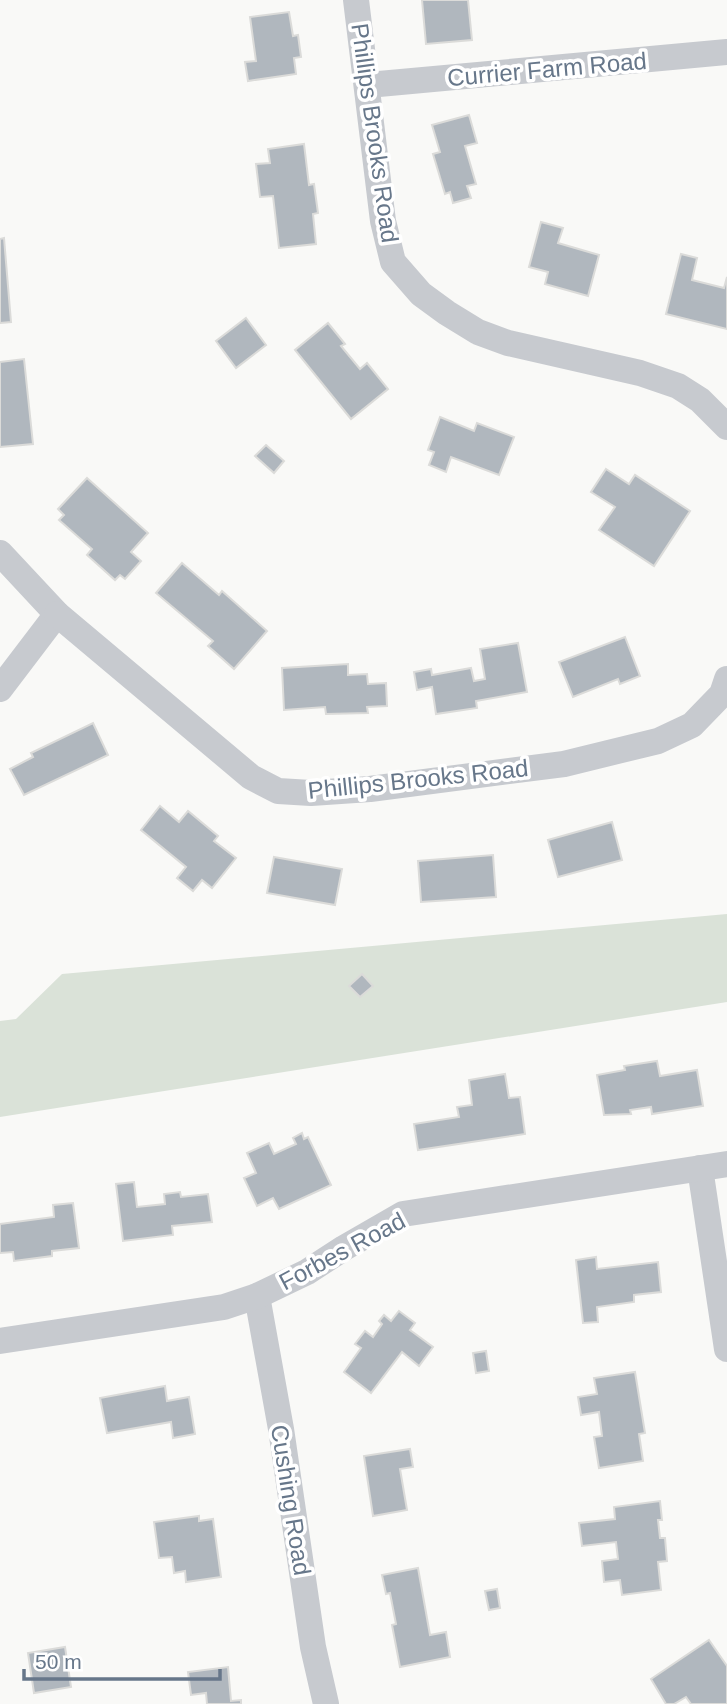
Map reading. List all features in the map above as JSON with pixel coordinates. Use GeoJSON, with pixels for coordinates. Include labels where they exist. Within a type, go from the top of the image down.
{"type":"FeatureCollection","features":[{"type":"Feature","properties":{"kind":"street","name":"Phillips Brooks Road"},"geometry":{"type":"LineString","coordinates":[[356,0],[383,221],[393,262],[421,294],[478,332],[508,343],[640,373],[678,386],[700,400],[727,427]]}},
{"type":"Feature","properties":{"kind":"street","name":"Currier Farm Road"},"geometry":{"type":"LineString","coordinates":[[368,85],[727,52]]}},
{"type":"Feature","properties":{"kind":"street","name":"Phillips Brooks Road"},"geometry":{"type":"LineString","coordinates":[[0,553],[57,614],[251,777],[278,791],[312,793],[370,789],[551,766],[658,741],[692,725],[722,694],[727,680]]}},
{"type":"Feature","properties":{"kind":"street"},"geometry":{"type":"LineString","coordinates":[[0,689],[57,614]]}},
{"type":"Feature","properties":{"kind":"street","name":"Forbes Road"},"geometry":{"type":"LineString","coordinates":[[0,1341],[224,1307],[257,1296],[307,1272],[403,1214],[727,1164]]}},
{"type":"Feature","properties":{"kind":"street"},"geometry":{"type":"LineString","coordinates":[[700,1168],[727,1349]]}},
{"type":"Feature","properties":{"kind":"street","name":"Cushing Road"},"geometry":{"type":"LineString","coordinates":[[257,1296],[281,1429],[313,1647],[326,1704]]}},
{"type":"Feature","properties":{"kind":"shaded area"},"geometry":{"type":"Polygon","coordinates":[[[727,914],[727,1002],[0,1117],[0,1021],[16,1019],[62,974],[727,914]]]}},
{"type":"Feature","properties":{"kind":"building"},"geometry":{"type":"Polygon","coordinates":[[[422,0],[468,0],[472,40],[426,44],[422,0]]]}},
{"type":"Feature","properties":{"kind":"building"},"geometry":{"type":"Polygon","coordinates":[[[289,12],[293,36],[298,35],[301,57],[294,58],[296,74],[248,81],[245,62],[256,61],[250,17],[289,12]]]}},
{"type":"Feature","properties":{"kind":"building"},"geometry":{"type":"Polygon","coordinates":[[[469,115],[477,143],[465,146],[476,184],[467,186],[471,198],[453,203],[450,192],[445,194],[433,154],[440,152],[432,125],[469,115]]]}},
{"type":"Feature","properties":{"kind":"building"},"geometry":{"type":"Polygon","coordinates":[[[304,144],[309,185],[314,184],[318,213],[313,214],[316,244],[279,248],[273,196],[260,197],[256,164],[270,163],[268,149],[304,144]]]}},
{"type":"Feature","properties":{"kind":"building"},"geometry":{"type":"Polygon","coordinates":[[[541,222],[563,228],[558,243],[599,255],[588,296],[545,284],[548,272],[529,267],[541,222]]]}},
{"type":"Feature","properties":{"kind":"building"},"geometry":{"type":"Polygon","coordinates":[[[4,238],[11,322],[0,323],[0,239],[4,238]]]}},
{"type":"Feature","properties":{"kind":"building"},"geometry":{"type":"Polygon","coordinates":[[[681,254],[697,258],[692,280],[724,288],[727,277],[727,329],[666,314],[681,254]]]}},
{"type":"Feature","properties":{"kind":"building"},"geometry":{"type":"Polygon","coordinates":[[[246,318],[266,345],[236,368],[216,341],[246,318]]]}},
{"type":"Feature","properties":{"kind":"building"},"geometry":{"type":"Polygon","coordinates":[[[328,323],[345,344],[341,346],[360,369],[367,363],[388,389],[351,419],[295,350],[328,323]]]}},
{"type":"Feature","properties":{"kind":"building"},"geometry":{"type":"Polygon","coordinates":[[[24,359],[33,444],[0,447],[0,362],[24,359]]]}},
{"type":"Feature","properties":{"kind":"building"},"geometry":{"type":"Polygon","coordinates":[[[440,417],[474,431],[477,423],[514,437],[499,475],[451,457],[446,472],[429,465],[434,452],[428,450],[440,417]]]}},
{"type":"Feature","properties":{"kind":"building"},"geometry":{"type":"Polygon","coordinates":[[[266,445],[284,461],[274,473],[255,456],[266,445]]]}},
{"type":"Feature","properties":{"kind":"building"},"geometry":{"type":"Polygon","coordinates":[[[606,469],[629,484],[635,475],[690,511],[654,566],[599,530],[615,507],[591,492],[606,469]]]}},
{"type":"Feature","properties":{"kind":"building"},"geometry":{"type":"Polygon","coordinates":[[[87,478],[148,533],[131,552],[141,561],[125,579],[120,575],[115,580],[87,555],[92,549],[59,520],[64,515],[58,509],[87,478]]]}},
{"type":"Feature","properties":{"kind":"building"},"geometry":{"type":"Polygon","coordinates":[[[182,563],[219,595],[222,591],[267,631],[234,669],[208,646],[213,641],[156,593],[182,563]]]}},
{"type":"Feature","properties":{"kind":"building"},"geometry":{"type":"Polygon","coordinates":[[[625,637],[640,676],[620,684],[618,679],[573,697],[559,662],[625,637]]]}},
{"type":"Feature","properties":{"kind":"building"},"geometry":{"type":"Polygon","coordinates":[[[518,643],[527,692],[476,701],[477,708],[436,714],[432,687],[417,690],[414,672],[431,669],[432,675],[471,668],[474,681],[485,679],[480,649],[518,643]]]}},
{"type":"Feature","properties":{"kind":"building"},"geometry":{"type":"Polygon","coordinates":[[[348,664],[348,675],[367,674],[368,684],[386,683],[387,706],[367,707],[368,713],[326,714],[325,707],[284,710],[282,668],[348,664]]]}},
{"type":"Feature","properties":{"kind":"building"},"geometry":{"type":"Polygon","coordinates":[[[93,723],[108,755],[24,795],[10,769],[33,757],[31,753],[93,723]]]}},
{"type":"Feature","properties":{"kind":"building"},"geometry":{"type":"Polygon","coordinates":[[[160,806],[179,822],[188,811],[218,836],[214,841],[236,858],[212,888],[202,880],[193,891],[177,878],[186,867],[141,830],[160,806]]]}},
{"type":"Feature","properties":{"kind":"building"},"geometry":{"type":"Polygon","coordinates":[[[612,822],[622,860],[558,877],[548,840],[612,822]]]}},
{"type":"Feature","properties":{"kind":"building"},"geometry":{"type":"Polygon","coordinates":[[[493,855],[496,897],[421,902],[418,861],[493,855]]]}},
{"type":"Feature","properties":{"kind":"building"},"geometry":{"type":"Polygon","coordinates":[[[274,857],[342,869],[335,905],[267,893],[274,857]]]}},
{"type":"Feature","properties":{"kind":"building"},"geometry":{"type":"Polygon","coordinates":[[[362,974],[373,986],[360,997],[349,986],[362,974]]]}},
{"type":"Feature","properties":{"kind":"building"},"geometry":{"type":"Polygon","coordinates":[[[657,1061],[660,1076],[697,1070],[703,1106],[652,1114],[651,1107],[630,1110],[631,1114],[604,1115],[597,1075],[625,1070],[624,1066],[657,1061]]]}},
{"type":"Feature","properties":{"kind":"building"},"geometry":{"type":"Polygon","coordinates":[[[505,1074],[509,1098],[520,1097],[525,1134],[418,1150],[414,1124],[459,1117],[457,1107],[472,1105],[469,1080],[505,1074]]]}},
{"type":"Feature","properties":{"kind":"building"},"geometry":{"type":"Polygon","coordinates":[[[302,1133],[304,1139],[308,1137],[331,1185],[279,1209],[273,1198],[257,1206],[244,1178],[256,1173],[247,1153],[269,1143],[274,1154],[296,1144],[293,1138],[302,1133]]]}},
{"type":"Feature","properties":{"kind":"building"},"geometry":{"type":"Polygon","coordinates":[[[134,1182],[137,1207],[165,1204],[164,1194],[180,1192],[181,1197],[208,1194],[212,1222],[172,1226],[173,1235],[123,1241],[116,1184],[134,1182]]]}},
{"type":"Feature","properties":{"kind":"building"},"geometry":{"type":"Polygon","coordinates":[[[73,1203],[79,1248],[52,1251],[52,1256],[14,1261],[13,1252],[0,1253],[0,1224],[54,1217],[53,1205],[73,1203]]]}},
{"type":"Feature","properties":{"kind":"building"},"geometry":{"type":"Polygon","coordinates":[[[596,1257],[597,1269],[658,1262],[661,1292],[634,1295],[634,1302],[597,1307],[598,1322],[583,1323],[576,1260],[596,1257]]]}},
{"type":"Feature","properties":{"kind":"building"},"geometry":{"type":"Polygon","coordinates":[[[399,1311],[415,1323],[410,1330],[433,1347],[419,1366],[402,1352],[371,1393],[344,1372],[361,1348],[355,1344],[365,1331],[373,1337],[382,1324],[379,1321],[384,1315],[391,1321],[399,1311]]]}},
{"type":"Feature","properties":{"kind":"building"},"geometry":{"type":"Polygon","coordinates":[[[486,1351],[489,1371],[476,1373],[473,1353],[486,1351]]]}},
{"type":"Feature","properties":{"kind":"building"},"geometry":{"type":"Polygon","coordinates":[[[635,1372],[645,1433],[639,1434],[643,1461],[599,1468],[594,1437],[602,1436],[599,1412],[581,1415],[578,1397],[597,1394],[594,1378],[635,1372]]]}},
{"type":"Feature","properties":{"kind":"building"},"geometry":{"type":"Polygon","coordinates":[[[165,1386],[167,1401],[189,1397],[195,1434],[173,1438],[171,1422],[107,1433],[100,1398],[165,1386]]]}},
{"type":"Feature","properties":{"kind":"building"},"geometry":{"type":"Polygon","coordinates":[[[410,1449],[413,1467],[400,1469],[407,1510],[373,1516],[364,1456],[410,1449]]]}},
{"type":"Feature","properties":{"kind":"building"},"geometry":{"type":"Polygon","coordinates":[[[660,1501],[660,1538],[665,1538],[667,1561],[658,1562],[661,1590],[622,1595],[620,1580],[604,1582],[602,1561],[618,1559],[616,1542],[582,1546],[579,1523],[615,1519],[614,1507],[660,1501]]]}},
{"type":"Feature","properties":{"kind":"building"},"geometry":{"type":"Polygon","coordinates":[[[199,1516],[199,1521],[213,1519],[221,1577],[186,1582],[185,1571],[174,1573],[172,1557],[159,1558],[154,1522],[199,1516]]]}},
{"type":"Feature","properties":{"kind":"building"},"geometry":{"type":"Polygon","coordinates":[[[418,1568],[430,1635],[446,1632],[450,1657],[400,1667],[392,1625],[396,1624],[390,1593],[386,1594],[382,1575],[418,1568]]]}},
{"type":"Feature","properties":{"kind":"building"},"geometry":{"type":"Polygon","coordinates":[[[497,1589],[500,1608],[489,1610],[485,1591],[497,1589]]]}},
{"type":"Feature","properties":{"kind":"building"},"geometry":{"type":"Polygon","coordinates":[[[709,1640],[727,1666],[727,1704],[691,1704],[686,1697],[674,1704],[666,1704],[651,1679],[709,1640]]]}},
{"type":"Feature","properties":{"kind":"building"},"geometry":{"type":"Polygon","coordinates":[[[65,1647],[71,1687],[34,1693],[28,1653],[65,1647]]]}},
{"type":"Feature","properties":{"kind":"building"},"geometry":{"type":"Polygon","coordinates":[[[228,1667],[231,1701],[241,1700],[241,1704],[207,1704],[206,1693],[191,1695],[188,1672],[228,1667]]]}}]}
